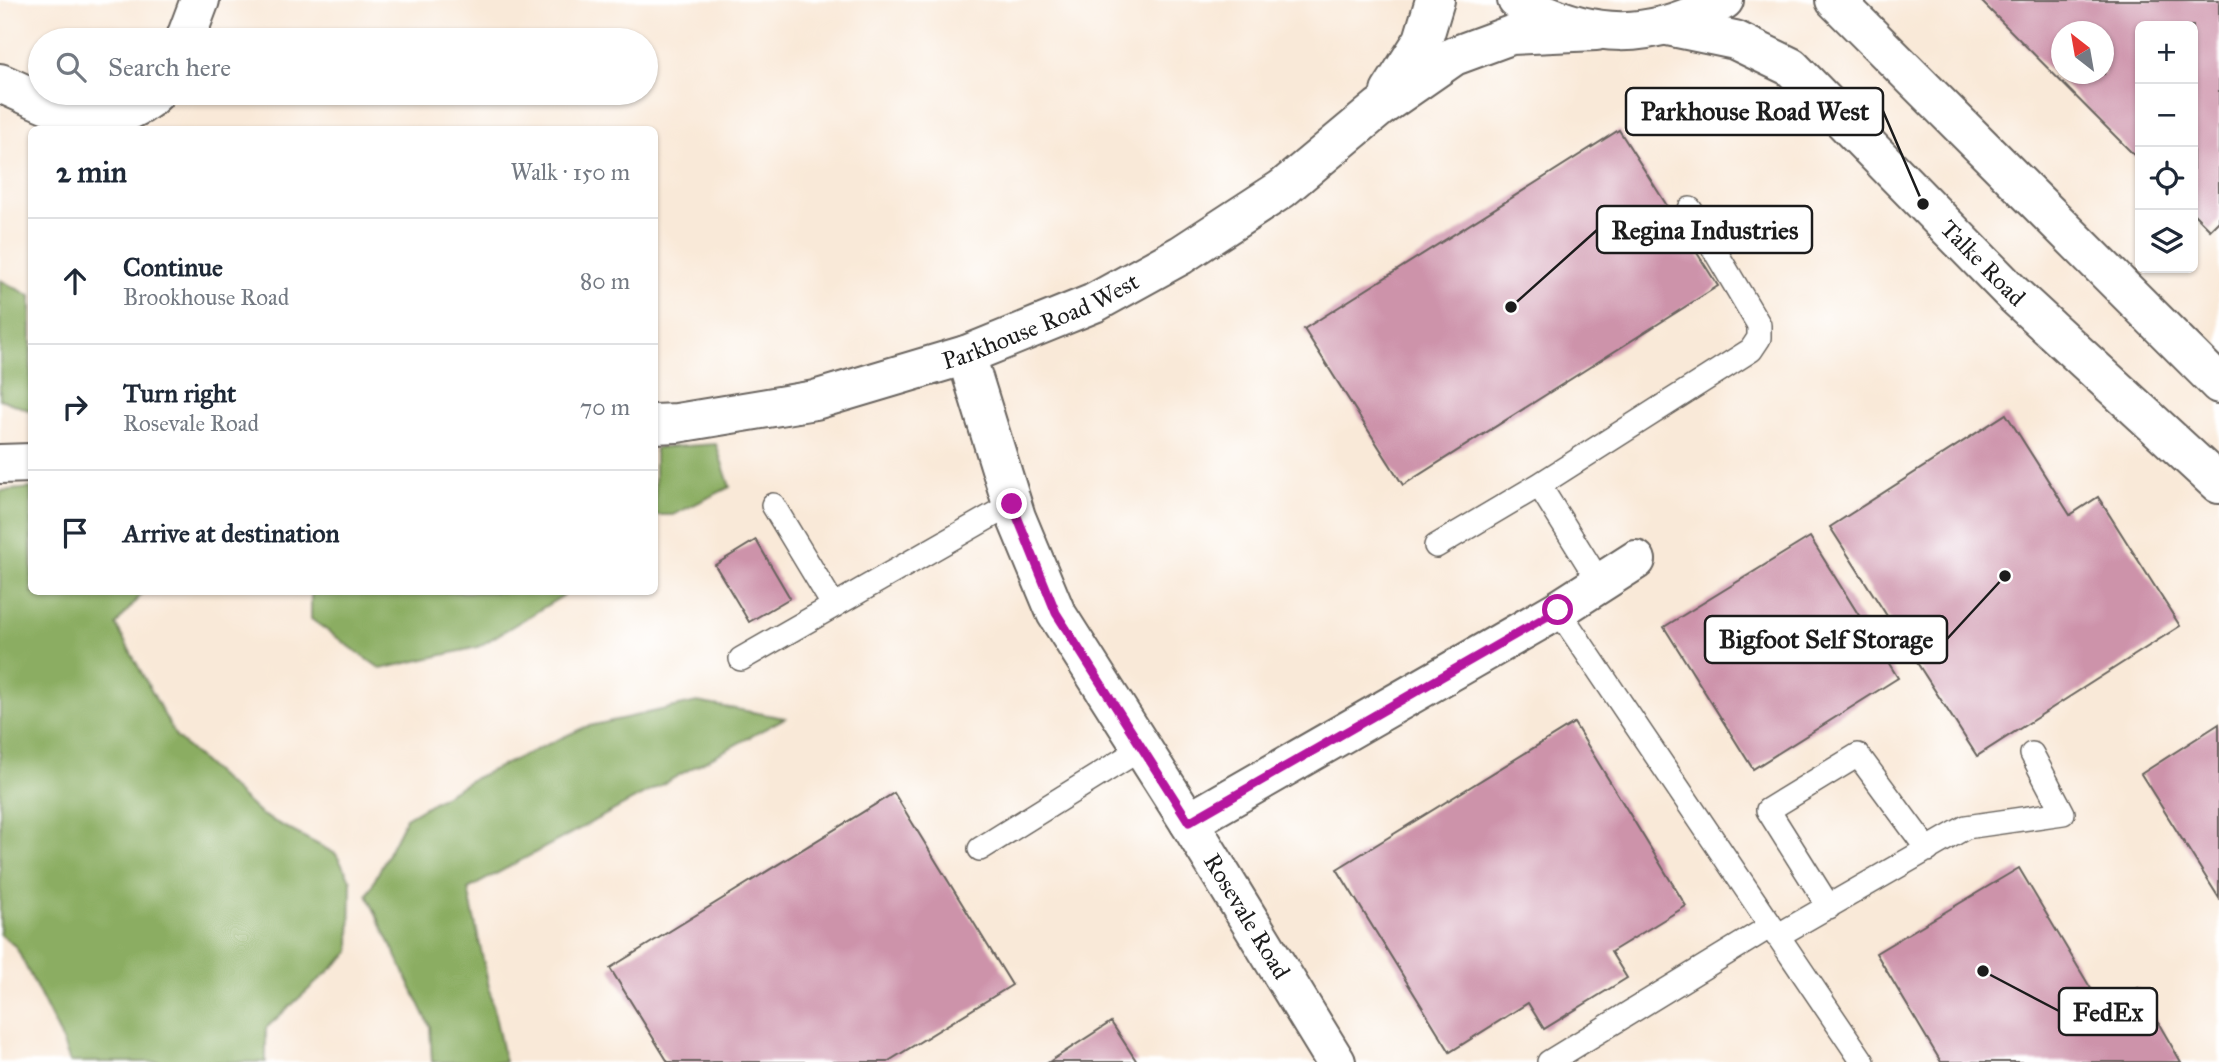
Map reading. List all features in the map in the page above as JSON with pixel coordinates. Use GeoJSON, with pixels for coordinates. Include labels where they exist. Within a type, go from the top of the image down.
{"type":"FeatureCollection","features":[{"type":"Feature","properties":{"kind":"main road"},"geometry":{"type":"LineString","coordinates":[[190,28],[200,0]]}},
{"type":"Feature","properties":{"kind":"main road","name":"Parkhouse Road West"},"geometry":{"type":"LineString","coordinates":[[1379,108],[1423,40],[1435,0]]}},
{"type":"Feature","properties":{"kind":"main road"},"geometry":{"type":"LineString","coordinates":[[1517,0],[1544,15],[1603,31],[1646,30],[1667,26],[1697,16],[1724,0]]}},
{"type":"Feature","properties":{"kind":"main road"},"geometry":{"type":"LineString","coordinates":[[1835,0],[2219,384]]}},
{"type":"Feature","properties":{"kind":"main road","name":"Talke Road"},"geometry":{"type":"LineString","coordinates":[[1667,26],[1735,40],[1791,67],[2013,294],[2219,484]]}},
{"type":"Feature","properties":{"kind":"main road","name":"Parkhouse Road West"},"geometry":{"type":"LineString","coordinates":[[658,425],[815,400],[966,355],[1094,303],[1181,255],[1282,189],[1379,108],[1454,56],[1511,35],[1603,31]]}},
{"type":"Feature","properties":{"kind":"main road"},"geometry":{"type":"LineString","coordinates":[[0,83],[28,95]]}},
{"type":"Feature","properties":{"kind":"main road"},"geometry":{"type":"LineString","coordinates":[[53,105],[82,117],[117,116],[138,105]]}},
{"type":"Feature","properties":{"kind":"main road","name":"Rosevale Road"},"geometry":{"type":"LineString","coordinates":[[966,355],[1012,504],[1056,613],[1189,822],[1336,1062]]}},
{"type":"Feature","properties":{"kind":"main road"},"geometry":{"type":"LineString","coordinates":[[0,464],[28,463]]}},
{"type":"Feature","properties":{"kind":"main road"},"geometry":{"type":"LineString","coordinates":[[1189,822],[1558,610],[1636,560]]}},
{"type":"Feature","properties":{"kind":"lane"},"geometry":{"type":"LineString","coordinates":[[1436,546],[1539,485],[1751,350],[1759,338],[1759,325],[1690,209]]}},
{"type":"Feature","properties":{"kind":"lane"},"geometry":{"type":"LineString","coordinates":[[1539,485],[1600,583]]}},
{"type":"Feature","properties":{"kind":"lane"},"geometry":{"type":"LineString","coordinates":[[741,659],[1012,504]]}},
{"type":"Feature","properties":{"kind":"lane"},"geometry":{"type":"LineString","coordinates":[[773,505],[834,606]]}},
{"type":"Feature","properties":{"kind":"lane"},"geometry":{"type":"LineString","coordinates":[[1558,610],[1863,1062]]}},
{"type":"Feature","properties":{"kind":"lane"},"geometry":{"type":"LineString","coordinates":[[980,849],[1142,748]]}},
{"type":"Feature","properties":{"kind":"lane"},"geometry":{"type":"LineString","coordinates":[[1549,1062],[1774,931],[1829,907],[1966,827],[2063,813],[2032,754]]}},
{"type":"Feature","properties":{"kind":"lane"},"geometry":{"type":"LineString","coordinates":[[1829,907],[1768,810],[1858,755],[1928,850]]}},
{"type":"Feature","properties":{"kind":"green space"},"geometry":{"type":"Polygon","coordinates":[[[0,280],[28,294],[28,410],[0,399],[0,280]]]}},
{"type":"Feature","properties":{"kind":"green space"},"geometry":{"type":"Polygon","coordinates":[[[716,444],[730,487],[673,515],[658,515],[658,448],[716,444]]]}},
{"type":"Feature","properties":{"kind":"green space"},"geometry":{"type":"Polygon","coordinates":[[[28,488],[28,595],[141,595],[116,625],[176,737],[260,814],[336,854],[351,881],[350,952],[266,1028],[266,1062],[70,1062],[59,1033],[16,947],[0,934],[0,491],[28,488]]]}},
{"type":"Feature","properties":{"kind":"green space"},"geometry":{"type":"Polygon","coordinates":[[[311,595],[564,595],[478,647],[381,669],[311,619],[311,595]]]}},
{"type":"Feature","properties":{"kind":"green space"},"geometry":{"type":"Polygon","coordinates":[[[697,702],[785,718],[468,889],[505,1062],[432,1062],[430,1026],[367,895],[406,818],[473,779],[585,727],[697,702]]]}},
{"type":"Feature","properties":{"kind":"building"},"geometry":{"type":"Polygon","coordinates":[[[1980,0],[2219,0],[2219,221],[2210,230],[2198,218],[2198,21],[2135,21],[2135,156],[2063,84],[2114,84],[2114,21],[2051,21],[2051,71],[1980,0]]]}},
{"type":"Feature","properties":{"kind":"building"},"geometry":{"type":"Polygon","coordinates":[[[1619,130],[1718,286],[1403,485],[1304,329],[1619,130]]]}},
{"type":"Feature","properties":{"kind":"building"},"geometry":{"type":"Polygon","coordinates":[[[2006,414],[2070,515],[2098,497],[2180,626],[1977,756],[1830,527],[2006,414]]]}},
{"type":"Feature","properties":{"kind":"building"},"geometry":{"type":"Polygon","coordinates":[[[1810,537],[1898,678],[1753,769],[1664,627],[1810,537]]]}},
{"type":"Feature","properties":{"kind":"building"},"geometry":{"type":"Polygon","coordinates":[[[756,540],[790,598],[749,622],[715,565],[756,540]]]}},
{"type":"Feature","properties":{"kind":"building"},"geometry":{"type":"Polygon","coordinates":[[[1574,723],[1686,906],[1611,952],[1627,978],[1544,1029],[1528,1003],[1450,1052],[1337,869],[1574,723]]]}},
{"type":"Feature","properties":{"kind":"building"},"geometry":{"type":"Polygon","coordinates":[[[2219,724],[2219,898],[2141,774],[2219,724]]]}},
{"type":"Feature","properties":{"kind":"building"},"geometry":{"type":"Polygon","coordinates":[[[894,793],[1012,985],[887,1062],[668,1062],[610,968],[894,793]]]}},
{"type":"Feature","properties":{"kind":"building"},"geometry":{"type":"Polygon","coordinates":[[[2019,868],[2103,1009],[2138,988],[2181,1062],[1941,1062],[1876,953],[2019,868]]]}},
{"type":"Feature","properties":{"kind":"building"},"geometry":{"type":"Polygon","coordinates":[[[1111,1022],[1137,1062],[1049,1062],[1111,1022]]]}},
{"type":"Feature","properties":{"kind":"place","name":"Parkhouse Road West"},"geometry":{"type":"Point","coordinates":[1923,204]}},
{"type":"Feature","properties":{"kind":"place","name":"Regina Industries"},"geometry":{"type":"Point","coordinates":[1511,307]}},
{"type":"Feature","properties":{"kind":"place","name":"Bigfoot Self Storage"},"geometry":{"type":"Point","coordinates":[2005,576]}},
{"type":"Feature","properties":{"kind":"place","name":"FedEx"},"geometry":{"type":"Point","coordinates":[1983,971]}},
{"type":"Feature","properties":{"kind":"route"},"geometry":{"type":"LineString","coordinates":[[1012,504],[1056,613],[1189,822],[1558,610]]}}]}
